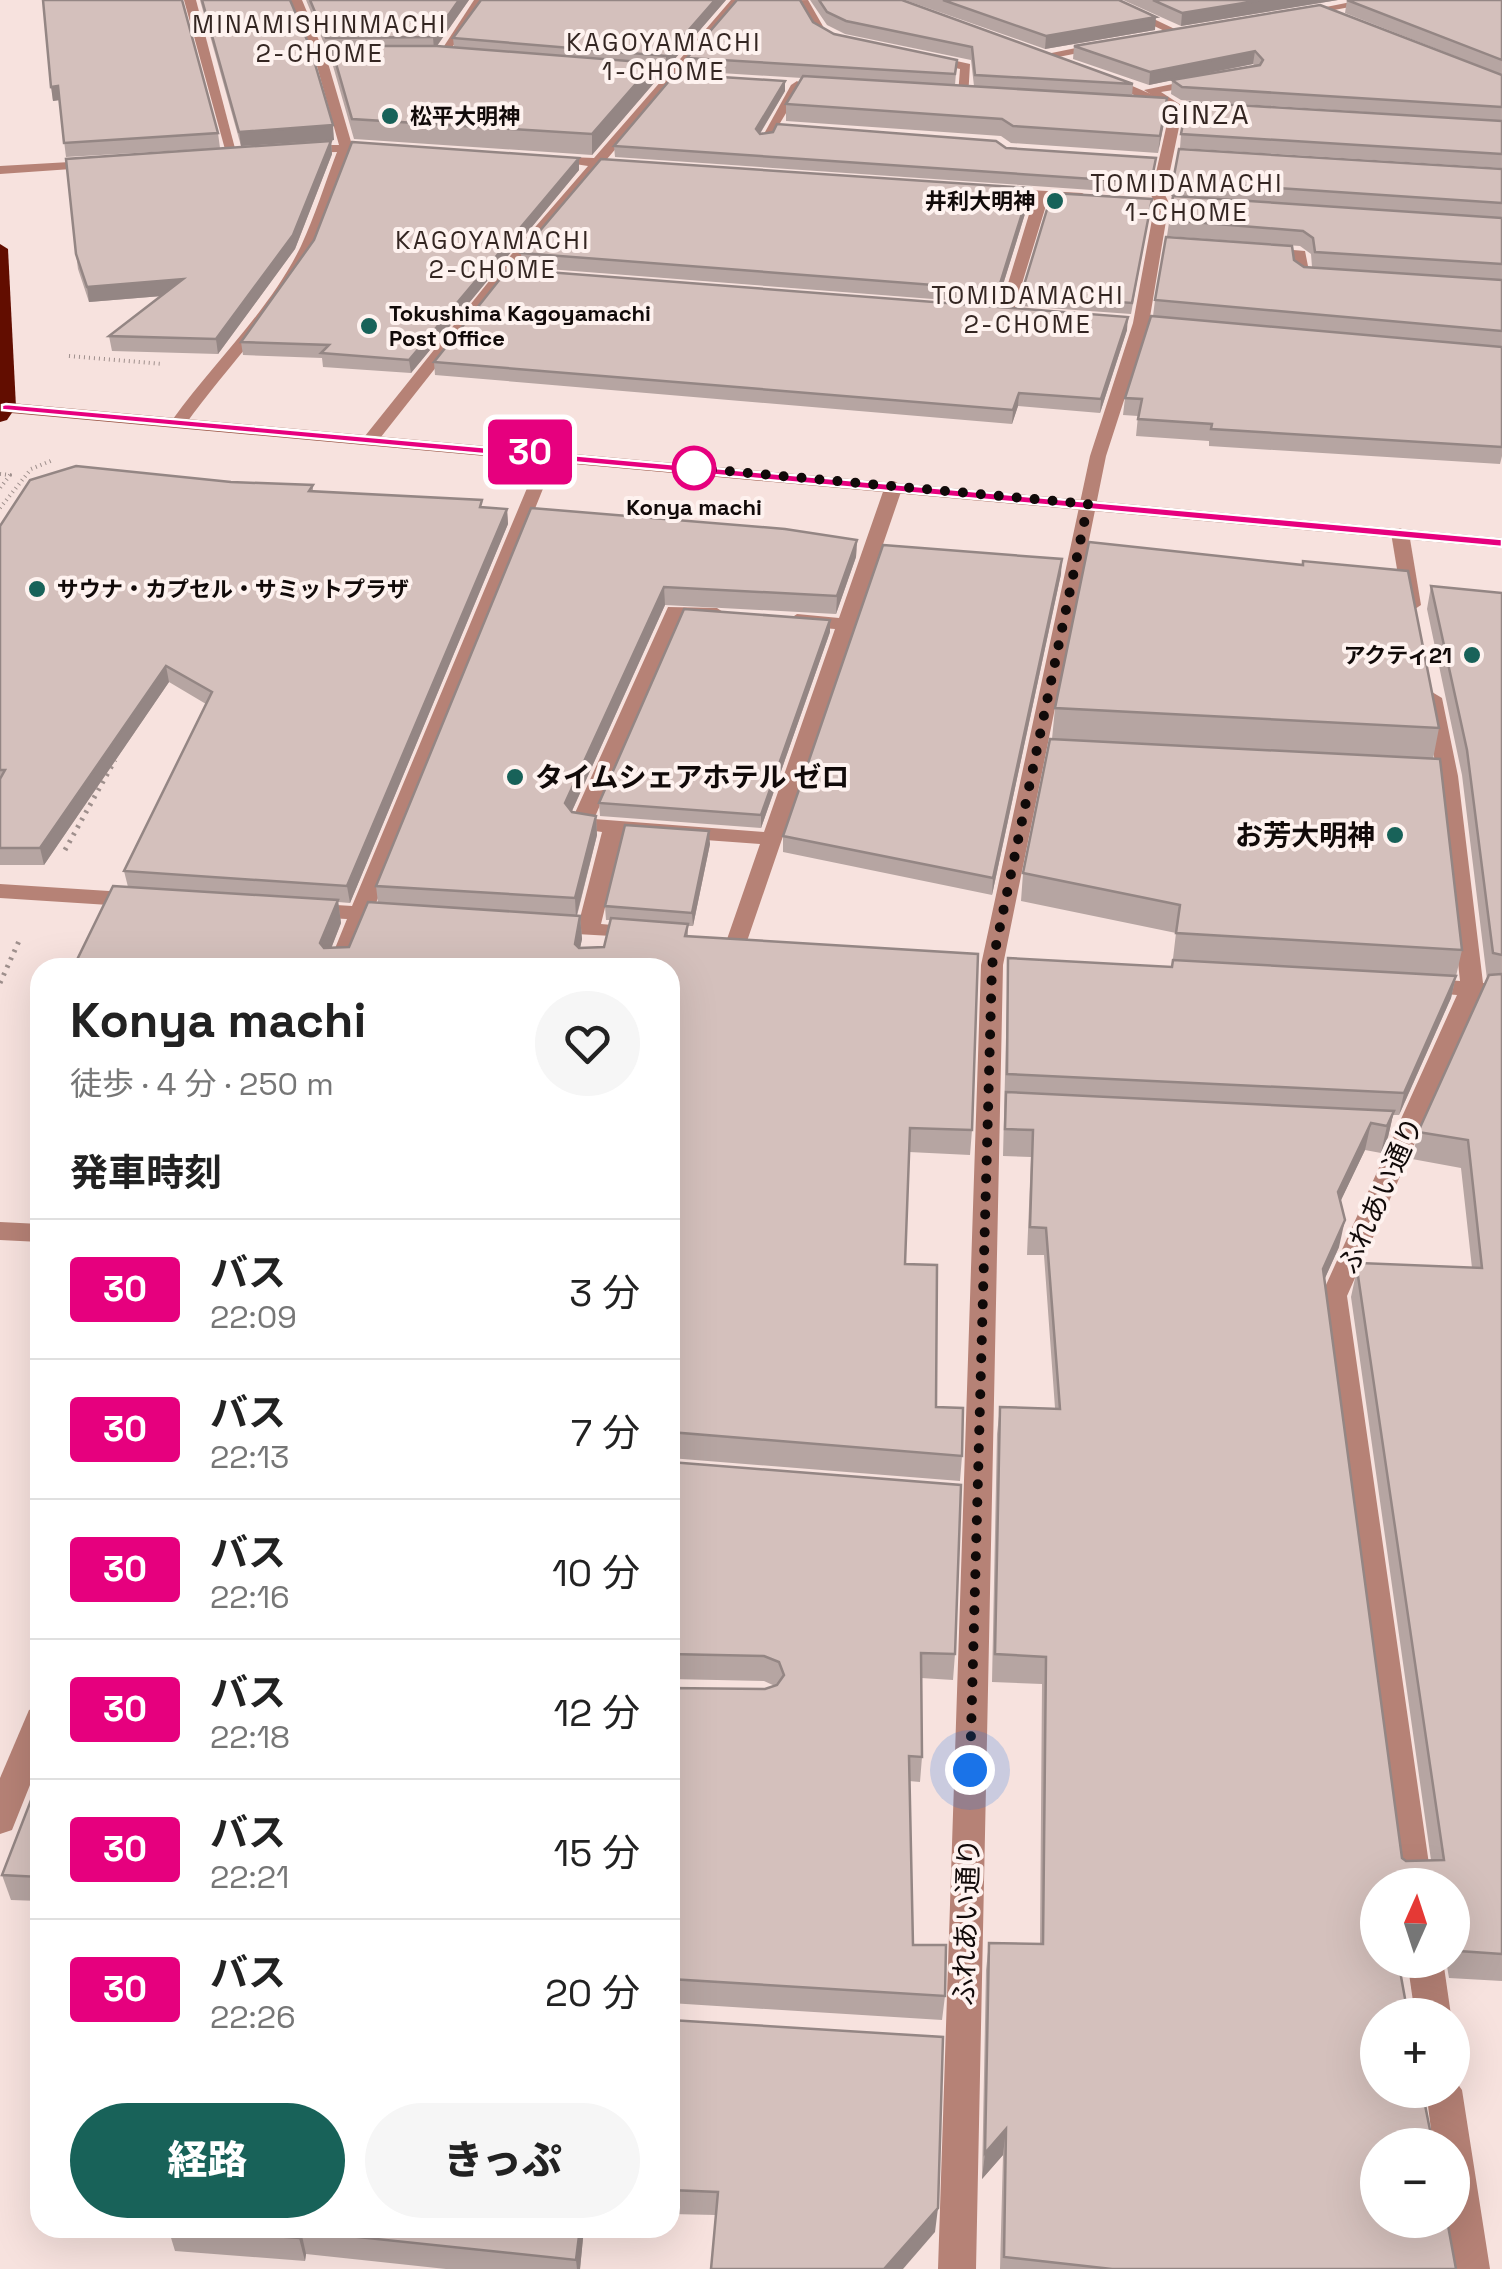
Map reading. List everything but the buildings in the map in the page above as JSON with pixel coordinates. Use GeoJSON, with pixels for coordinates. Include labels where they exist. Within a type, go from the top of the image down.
{"type":"FeatureCollection","features":[{"type":"Feature","properties":{"kind":"highway"},"geometry":{"type":"LineString","coordinates":[[0,249],[2,410]]}},
{"type":"Feature","properties":{"kind":"main road"},"geometry":{"type":"LineString","coordinates":[[2,410],[549,454],[1502,543]]}},
{"type":"Feature","properties":{"kind":"street"},"geometry":{"type":"LineString","coordinates":[[190,0],[232,153]]}},
{"type":"Feature","properties":{"kind":"street"},"geometry":{"type":"LineString","coordinates":[[178,422],[214,373],[250,335],[307,248],[346,146],[321,59],[296,0]]}},
{"type":"Feature","properties":{"kind":"street"},"geometry":{"type":"LineString","coordinates":[[439,58],[480,0]]}},
{"type":"Feature","properties":{"kind":"street"},"geometry":{"type":"LineString","coordinates":[[371,439],[503,273],[737,0],[804,2],[820,30],[840,42],[857,44]]}},
{"type":"Feature","properties":{"kind":"street"},"geometry":{"type":"LineString","coordinates":[[1105,0],[1175,32]]}},
{"type":"Feature","properties":{"kind":"street"},"geometry":{"type":"LineString","coordinates":[[1295,0],[1338,18]]}},
{"type":"Feature","properties":{"kind":"street"},"geometry":{"type":"LineString","coordinates":[[1283,16],[1382,0]]}},
{"type":"Feature","properties":{"kind":"street"},"geometry":{"type":"LineString","coordinates":[[1156,36],[1193,30]]}},
{"type":"Feature","properties":{"kind":"street"},"geometry":{"type":"LineString","coordinates":[[835,56],[840,42]]}},
{"type":"Feature","properties":{"kind":"street"},"geometry":{"type":"LineString","coordinates":[[1043,56],[1118,43]]}},
{"type":"Feature","properties":{"kind":"street"},"geometry":{"type":"LineString","coordinates":[[1026,51],[1076,68]]}},
{"type":"Feature","properties":{"kind":"street"},"geometry":{"type":"LineString","coordinates":[[907,54],[966,67],[964,95]]}},
{"type":"Feature","properties":{"kind":"street"},"geometry":{"type":"LineString","coordinates":[[321,59],[380,58]]}},
{"type":"Feature","properties":{"kind":"street"},"geometry":{"type":"LineString","coordinates":[[419,58],[458,60]]}},
{"type":"Feature","properties":{"kind":"street"},"geometry":{"type":"LineString","coordinates":[[615,72],[726,80]]}},
{"type":"Feature","properties":{"kind":"street"},"geometry":{"type":"LineString","coordinates":[[1092,74],[1177,108]]}},
{"type":"Feature","properties":{"kind":"street"},"geometry":{"type":"LineString","coordinates":[[1177,108],[1150,90],[1219,78]]}},
{"type":"Feature","properties":{"kind":"street"},"geometry":{"type":"LineString","coordinates":[[780,84],[804,85],[768,133],[791,129]]}},
{"type":"Feature","properties":{"kind":"street"},"geometry":{"type":"LineString","coordinates":[[944,94],[984,96]]}},
{"type":"Feature","properties":{"kind":"street"},"geometry":{"type":"LineString","coordinates":[[1140,106],[1196,110]]}},
{"type":"Feature","properties":{"kind":"street","name":"ふれあい通り"},"geometry":{"type":"LineString","coordinates":[[957,2269],[978,1497],[998,1108],[993,961],[1043,754],[1098,456],[1141,323],[1162,203],[1158,195],[1177,108]]}},
{"type":"Feature","properties":{"kind":"street"},"geometry":{"type":"LineString","coordinates":[[289,150],[346,146],[404,150]]}},
{"type":"Feature","properties":{"kind":"street"},"geometry":{"type":"LineString","coordinates":[[212,154],[251,152]]}},
{"type":"Feature","properties":{"kind":"street"},"geometry":{"type":"LineString","coordinates":[[1145,160],[1186,156]]}},
{"type":"Feature","properties":{"kind":"street"},"geometry":{"type":"LineString","coordinates":[[540,159],[637,165]]}},
{"type":"Feature","properties":{"kind":"street"},"geometry":{"type":"LineString","coordinates":[[0,170],[114,162]]}},
{"type":"Feature","properties":{"kind":"street"},"geometry":{"type":"LineString","coordinates":[[984,190],[1102,199]]}},
{"type":"Feature","properties":{"kind":"street"},"geometry":{"type":"LineString","coordinates":[[1006,312],[1042,194]]}},
{"type":"Feature","properties":{"kind":"street"},"geometry":{"type":"LineString","coordinates":[[1142,202],[1180,204]]}},
{"type":"Feature","properties":{"kind":"street"},"geometry":{"type":"LineString","coordinates":[[1155,243],[1173,244]]}},
{"type":"Feature","properties":{"kind":"street"},"geometry":{"type":"LineString","coordinates":[[1246,250],[1300,254],[1302,275],[1338,277]]}},
{"type":"Feature","properties":{"kind":"street"},"geometry":{"type":"LineString","coordinates":[[503,273],[522,275]]}},
{"type":"Feature","properties":{"kind":"street"},"geometry":{"type":"LineString","coordinates":[[987,311],[1026,314]]}},
{"type":"Feature","properties":{"kind":"street"},"geometry":{"type":"LineString","coordinates":[[1122,322],[1160,325]]}},
{"type":"Feature","properties":{"kind":"street"},"geometry":{"type":"LineString","coordinates":[[342,958],[549,454]]}},
{"type":"Feature","properties":{"kind":"street"},"geometry":{"type":"LineString","coordinates":[[737,942],[894,486]]}},
{"type":"Feature","properties":{"kind":"street"},"geometry":{"type":"LineString","coordinates":[[1400,533],[1418,633]]}},
{"type":"Feature","properties":{"kind":"street"},"geometry":{"type":"LineString","coordinates":[[732,615],[675,610],[580,824],[773,839]]}},
{"type":"Feature","properties":{"kind":"street"},"geometry":{"type":"LineString","coordinates":[[771,618],[847,624]]}},
{"type":"Feature","properties":{"kind":"street"},"geometry":{"type":"LineString","coordinates":[[1426,669],[1438,776],[1472,988]]}},
{"type":"Feature","properties":{"kind":"street"},"geometry":{"type":"LineString","coordinates":[[594,936],[614,826]]}},
{"type":"Feature","properties":{"kind":"street"},"geometry":{"type":"LineString","coordinates":[[0,891],[171,902]]}},
{"type":"Feature","properties":{"kind":"street"},"geometry":{"type":"LineString","coordinates":[[284,909],[416,918]]}},
{"type":"Feature","properties":{"kind":"street"},"geometry":{"type":"LineString","coordinates":[[531,926],[594,936],[658,935]]}},
{"type":"Feature","properties":{"kind":"street"},"geometry":{"type":"LineString","coordinates":[[1398,984],[1502,991]]}},
{"type":"Feature","properties":{"kind":"street","name":"ふれあい通り"},"geometry":{"type":"LineString","coordinates":[[1413,1868],[1334,1296],[1400,1127],[1472,988]]}},
{"type":"Feature","properties":{"kind":"street"},"geometry":{"type":"LineString","coordinates":[[0,1232],[30,1233]]}},
{"type":"Feature","properties":{"kind":"street"},"geometry":{"type":"LineString","coordinates":[[940,1494],[978,1497]]}},
{"type":"Feature","properties":{"kind":"street"},"geometry":{"type":"LineString","coordinates":[[0,1820],[30,1744]]}},
{"type":"Feature","properties":{"kind":"street"},"geometry":{"type":"LineString","coordinates":[[923,2039],[962,2042]]}},
{"type":"Feature","properties":{"kind":"street"},"geometry":{"type":"LineString","coordinates":[[1466,2238],[1471,2269]]}},
{"type":"Feature","properties":{"kind":"path"},"geometry":{"type":"LineString","coordinates":[[70,356],[175,365]]}},
{"type":"Feature","properties":{"kind":"path"},"geometry":{"type":"LineString","coordinates":[[0,508],[31,469],[61,458]]}},
{"type":"Feature","properties":{"kind":"path"},"geometry":{"type":"LineString","coordinates":[[0,474],[10,474],[0,488]]}},
{"type":"Feature","properties":{"kind":"path"},"geometry":{"type":"LineString","coordinates":[[0,983],[39,894],[116,758]]}},
{"type":"Feature","properties":{"kind":"bus line","name":"30"},"geometry":{"type":"LineString","coordinates":[[6,408],[1502,543]]}},
{"type":"Feature","properties":{"kind":"place","name":"松平大明神"},"geometry":{"type":"Point","coordinates":[390,116]}},
{"type":"Feature","properties":{"kind":"place","name":"井利大明神"},"geometry":{"type":"Point","coordinates":[1055,201]}},
{"type":"Feature","properties":{"kind":"place","name":"Tokushima Kagoyamachi Post Office"},"geometry":{"type":"Point","coordinates":[369,326]}},
{"type":"Feature","properties":{"kind":"place","name":"Konya machi"},"geometry":{"type":"Point","coordinates":[694,468]}},
{"type":"Feature","properties":{"kind":"place","name":"サウナ・カプセル・サミットプラザ"},"geometry":{"type":"Point","coordinates":[37,589]}},
{"type":"Feature","properties":{"kind":"place","name":"アクティ21"},"geometry":{"type":"Point","coordinates":[1472,655]}},
{"type":"Feature","properties":{"kind":"place","name":"タイムシェアホテル ゼロ"},"geometry":{"type":"Point","coordinates":[515,777]}},
{"type":"Feature","properties":{"kind":"place","name":"お芳大明神"},"geometry":{"type":"Point","coordinates":[1395,835]}},
{"type":"Feature","properties":{"kind":"district","name":"MINAMISHINMACHI 2-CHOME"},"geometry":{"type":"Point","coordinates":[320,38]}},
{"type":"Feature","properties":{"kind":"district","name":"KAGOYAMACHI 1-CHOME"},"geometry":{"type":"Point","coordinates":[664,56]}},
{"type":"Feature","properties":{"kind":"district","name":"GINZA"},"geometry":{"type":"Point","coordinates":[1206,114]}},
{"type":"Feature","properties":{"kind":"district","name":"TOMIDAMACHI 1-CHOME"},"geometry":{"type":"Point","coordinates":[1187,198]}},
{"type":"Feature","properties":{"kind":"district","name":"KAGOYAMACHI 2-CHOME"},"geometry":{"type":"Point","coordinates":[493,254]}},
{"type":"Feature","properties":{"kind":"district","name":"TOMIDAMACHI 2-CHOME"},"geometry":{"type":"Point","coordinates":[1028,310]}},
{"type":"Feature","properties":{"kind":"route"},"geometry":{"type":"LineString","coordinates":[[694,468],[1088,504],[992,965],[970,1770]]}}]}
